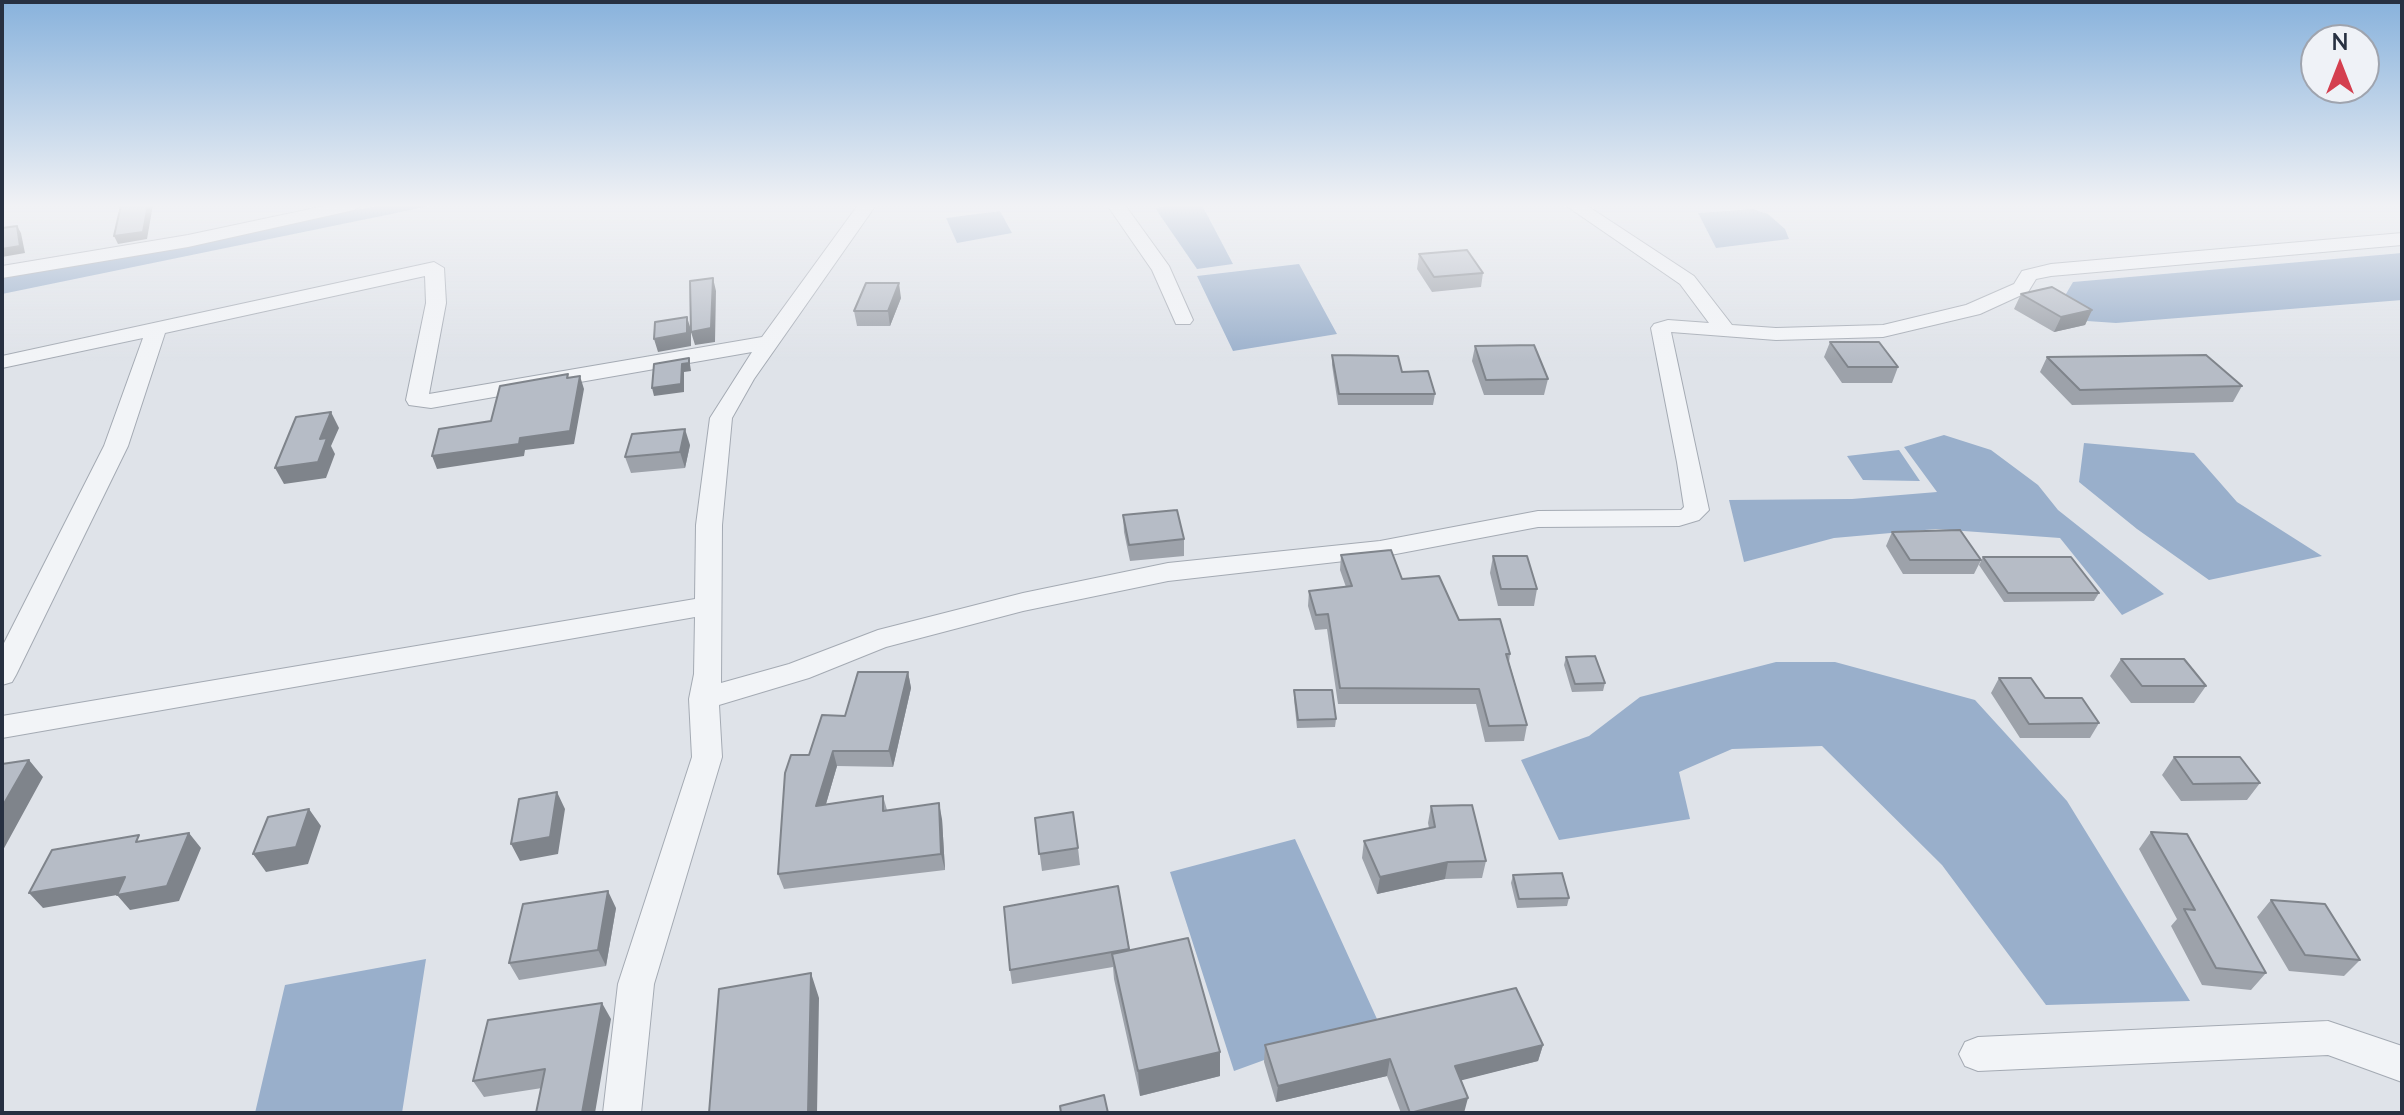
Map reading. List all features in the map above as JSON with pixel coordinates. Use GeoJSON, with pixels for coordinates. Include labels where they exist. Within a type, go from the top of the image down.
{"type":"FeatureCollection","features":[{"type":"Feature","properties":{"kind":"street"},"geometry":{"type":"LineString","coordinates":[[2,272],[92,257]]}},
{"type":"Feature","properties":{"kind":"street"},"geometry":{"type":"LineString","coordinates":[[622,1113],[636,984],[707,757],[704,699],[708,674],[709,525],[721,418],[743,379],[831,257]]}},
{"type":"Feature","properties":{"kind":"street"},"geometry":{"type":"LineString","coordinates":[[1153,257],[1162,270],[1183,320]]}},
{"type":"Feature","properties":{"kind":"street"},"geometry":{"type":"LineString","coordinates":[[1652,257],[1687,280],[1724,328]]}},
{"type":"Feature","properties":{"kind":"street"},"geometry":{"type":"LineString","coordinates":[[704,699],[799,671],[878,640],[1023,602],[1168,572],[1380,549],[1538,519],[1679,518],[1690,515],[1697,510],[1661,328],[1724,328],[1776,334],[1883,331],[1973,310],[2021,288],[2029,275],[2051,270],[2220,257]]}},
{"type":"Feature","properties":{"kind":"street"},"geometry":{"type":"LineString","coordinates":[[2,362],[434,268],[436,303],[417,400],[431,401],[771,342]]}},
{"type":"Feature","properties":{"kind":"street"},"geometry":{"type":"LineString","coordinates":[[2,675],[116,446],[156,329]]}},
{"type":"Feature","properties":{"kind":"street"},"geometry":{"type":"LineString","coordinates":[[2,727],[707,606]]}},
{"type":"Feature","properties":{"kind":"street"},"geometry":{"type":"LineString","coordinates":[[1978,1054],[2328,1038],[2402,1064]]}},
{"type":"Feature","properties":{"kind":"water"},"geometry":{"type":"Polygon","coordinates":[[[111,257],[182,257],[2,294],[2,278],[111,257]]]}},
{"type":"Feature","properties":{"kind":"water"},"geometry":{"type":"Polygon","coordinates":[[[1189,257],[1229,257],[1233,264],[1197,269],[1189,257]]]}},
{"type":"Feature","properties":{"kind":"water"},"geometry":{"type":"Polygon","coordinates":[[[2356,257],[2402,257],[2402,300],[2116,323],[2087,321],[2063,299],[2073,282],[2356,257]]]}},
{"type":"Feature","properties":{"kind":"water"},"geometry":{"type":"Polygon","coordinates":[[[1299,264],[1337,334],[1233,351],[1197,276],[1299,264]]]}},
{"type":"Feature","properties":{"kind":"water"},"geometry":{"type":"Polygon","coordinates":[[[1944,435],[1991,450],[2038,485],[2058,510],[2164,594],[2122,615],[2060,538],[1936,529],[1834,538],[1744,562],[1729,500],[1852,499],[1937,492],[1904,447],[1944,435]]]}},
{"type":"Feature","properties":{"kind":"water"},"geometry":{"type":"Polygon","coordinates":[[[2084,443],[2194,453],[2237,502],[2322,556],[2209,580],[2137,529],[2079,482],[2084,443]]]}},
{"type":"Feature","properties":{"kind":"water"},"geometry":{"type":"Polygon","coordinates":[[[1899,450],[1920,481],[1863,480],[1847,456],[1899,450]]]}},
{"type":"Feature","properties":{"kind":"water"},"geometry":{"type":"Polygon","coordinates":[[[1776,662],[1835,662],[1975,700],[2067,801],[2190,1001],[2046,1005],[1942,865],[1822,746],[1732,749],[1679,772],[1690,819],[1559,840],[1521,760],[1589,736],[1640,697],[1776,662]]]}},
{"type":"Feature","properties":{"kind":"water"},"geometry":{"type":"Polygon","coordinates":[[[1295,839],[1377,1019],[1234,1071],[1170,872],[1295,839]]]}},
{"type":"Feature","properties":{"kind":"water"},"geometry":{"type":"Polygon","coordinates":[[[426,959],[402,1113],[255,1113],[285,985],[426,959]]]}},
{"type":"Feature","properties":{"kind":"building"},"geometry":{"type":"Polygon","coordinates":[[[1421,257],[1472,257],[1483,273],[1434,277],[1421,257]]]}},
{"type":"Feature","properties":{"kind":"building"},"geometry":{"type":"Polygon","coordinates":[[[713,278],[711,328],[691,332],[690,281],[713,278]]]}},
{"type":"Feature","properties":{"kind":"building"},"geometry":{"type":"Polygon","coordinates":[[[866,283],[899,283],[888,311],[854,311],[866,283]]]}},
{"type":"Feature","properties":{"kind":"building"},"geometry":{"type":"Polygon","coordinates":[[[2052,287],[2092,310],[2061,317],[2021,294],[2052,287]]]}},
{"type":"Feature","properties":{"kind":"building"},"geometry":{"type":"Polygon","coordinates":[[[687,317],[687,333],[654,339],[655,322],[687,317]]]}},
{"type":"Feature","properties":{"kind":"building"},"geometry":{"type":"Polygon","coordinates":[[[1830,342],[1879,342],[1898,367],[1848,367],[1830,342]]]}},
{"type":"Feature","properties":{"kind":"building"},"geometry":{"type":"Polygon","coordinates":[[[1534,345],[1548,379],[1486,380],[1475,346],[1534,345]]]}},
{"type":"Feature","properties":{"kind":"building"},"geometry":{"type":"Polygon","coordinates":[[[1332,355],[1398,356],[1402,372],[1428,371],[1435,394],[1339,394],[1332,355]]]}},
{"type":"Feature","properties":{"kind":"building"},"geometry":{"type":"Polygon","coordinates":[[[2206,355],[2242,386],[2080,390],[2047,357],[2206,355]]]}},
{"type":"Feature","properties":{"kind":"building"},"geometry":{"type":"Polygon","coordinates":[[[689,358],[689,363],[682,364],[681,384],[652,388],[654,364],[689,358]]]}},
{"type":"Feature","properties":{"kind":"building"},"geometry":{"type":"Polygon","coordinates":[[[568,374],[567,378],[580,376],[570,431],[520,438],[519,444],[432,456],[439,429],[491,421],[500,386],[568,374]]]}},
{"type":"Feature","properties":{"kind":"building"},"geometry":{"type":"Polygon","coordinates":[[[331,412],[320,439],[327,438],[318,462],[275,468],[296,417],[331,412]]]}},
{"type":"Feature","properties":{"kind":"building"},"geometry":{"type":"Polygon","coordinates":[[[685,429],[680,452],[625,457],[632,434],[685,429]]]}},
{"type":"Feature","properties":{"kind":"building"},"geometry":{"type":"Polygon","coordinates":[[[1177,510],[1184,539],[1129,545],[1123,515],[1177,510]]]}},
{"type":"Feature","properties":{"kind":"building"},"geometry":{"type":"Polygon","coordinates":[[[1960,530],[1981,560],[1910,560],[1892,532],[1960,530]]]}},
{"type":"Feature","properties":{"kind":"building"},"geometry":{"type":"Polygon","coordinates":[[[1391,550],[1402,579],[1439,576],[1459,620],[1500,619],[1510,654],[1506,654],[1527,725],[1489,726],[1479,689],[1340,688],[1328,614],[1316,615],[1309,591],[1352,586],[1341,555],[1391,550]]]}},
{"type":"Feature","properties":{"kind":"building"},"geometry":{"type":"Polygon","coordinates":[[[1493,556],[1527,556],[1537,589],[1501,589],[1493,556]]]}},
{"type":"Feature","properties":{"kind":"building"},"geometry":{"type":"Polygon","coordinates":[[[1983,557],[2071,557],[2099,593],[2008,593],[1983,557]]]}},
{"type":"Feature","properties":{"kind":"building"},"geometry":{"type":"Polygon","coordinates":[[[1595,656],[1605,683],[1575,684],[1566,657],[1595,656]]]}},
{"type":"Feature","properties":{"kind":"building"},"geometry":{"type":"Polygon","coordinates":[[[2121,659],[2184,659],[2206,686],[2142,686],[2121,659]]]}},
{"type":"Feature","properties":{"kind":"building"},"geometry":{"type":"Polygon","coordinates":[[[858,672],[908,672],[889,751],[833,751],[816,806],[883,796],[883,811],[939,803],[941,854],[778,874],[785,773],[791,755],[809,755],[822,715],[845,716],[858,672]]]}},
{"type":"Feature","properties":{"kind":"building"},"geometry":{"type":"Polygon","coordinates":[[[1999,678],[2031,678],[2045,698],[2082,698],[2099,723],[2029,724],[1999,678]]]}},
{"type":"Feature","properties":{"kind":"building"},"geometry":{"type":"Polygon","coordinates":[[[1294,690],[1332,690],[1336,719],[1298,720],[1294,690]]]}},
{"type":"Feature","properties":{"kind":"building"},"geometry":{"type":"Polygon","coordinates":[[[2174,757],[2240,757],[2260,783],[2193,784],[2174,757]]]}},
{"type":"Feature","properties":{"kind":"building"},"geometry":{"type":"Polygon","coordinates":[[[29,760],[2,807],[2,764],[29,760]]]}},
{"type":"Feature","properties":{"kind":"building"},"geometry":{"type":"Polygon","coordinates":[[[557,792],[550,837],[511,844],[519,799],[557,792]]]}},
{"type":"Feature","properties":{"kind":"building"},"geometry":{"type":"Polygon","coordinates":[[[1472,805],[1486,861],[1448,862],[1380,877],[1364,841],[1435,827],[1431,806],[1472,805]]]}},
{"type":"Feature","properties":{"kind":"building"},"geometry":{"type":"Polygon","coordinates":[[[309,809],[296,847],[253,854],[268,817],[309,809]]]}},
{"type":"Feature","properties":{"kind":"building"},"geometry":{"type":"Polygon","coordinates":[[[1073,812],[1078,848],[1039,854],[1035,818],[1073,812]]]}},
{"type":"Feature","properties":{"kind":"building"},"geometry":{"type":"Polygon","coordinates":[[[2151,832],[2187,834],[2266,973],[2216,968],[2184,909],[2195,910],[2151,832]]]}},
{"type":"Feature","properties":{"kind":"building"},"geometry":{"type":"Polygon","coordinates":[[[189,833],[167,886],[117,895],[125,877],[29,893],[52,850],[139,835],[136,842],[189,833]]]}},
{"type":"Feature","properties":{"kind":"building"},"geometry":{"type":"Polygon","coordinates":[[[1562,873],[1569,898],[1519,899],[1513,875],[1562,873]]]}},
{"type":"Feature","properties":{"kind":"building"},"geometry":{"type":"Polygon","coordinates":[[[1118,886],[1129,949],[1010,970],[1004,907],[1118,886]]]}},
{"type":"Feature","properties":{"kind":"building"},"geometry":{"type":"Polygon","coordinates":[[[608,891],[598,950],[509,963],[523,904],[608,891]]]}},
{"type":"Feature","properties":{"kind":"building"},"geometry":{"type":"Polygon","coordinates":[[[2271,900],[2325,904],[2360,960],[2305,955],[2271,900]]]}},
{"type":"Feature","properties":{"kind":"building"},"geometry":{"type":"Polygon","coordinates":[[[1188,938],[1220,1052],[1138,1071],[1112,954],[1188,938]]]}},
{"type":"Feature","properties":{"kind":"building"},"geometry":{"type":"Polygon","coordinates":[[[811,973],[808,1113],[709,1113],[719,989],[811,973]]]}},
{"type":"Feature","properties":{"kind":"building"},"geometry":{"type":"Polygon","coordinates":[[[1516,988],[1543,1045],[1455,1066],[1468,1098],[1410,1113],[1390,1059],[1278,1086],[1265,1045],[1516,988]]]}},
{"type":"Feature","properties":{"kind":"building"},"geometry":{"type":"Polygon","coordinates":[[[602,1003],[582,1113],[536,1113],[545,1069],[473,1081],[488,1020],[602,1003]]]}},
{"type":"Feature","properties":{"kind":"building"},"geometry":{"type":"Polygon","coordinates":[[[1104,1095],[1108,1113],[1061,1113],[1060,1106],[1104,1095]]]}}]}
